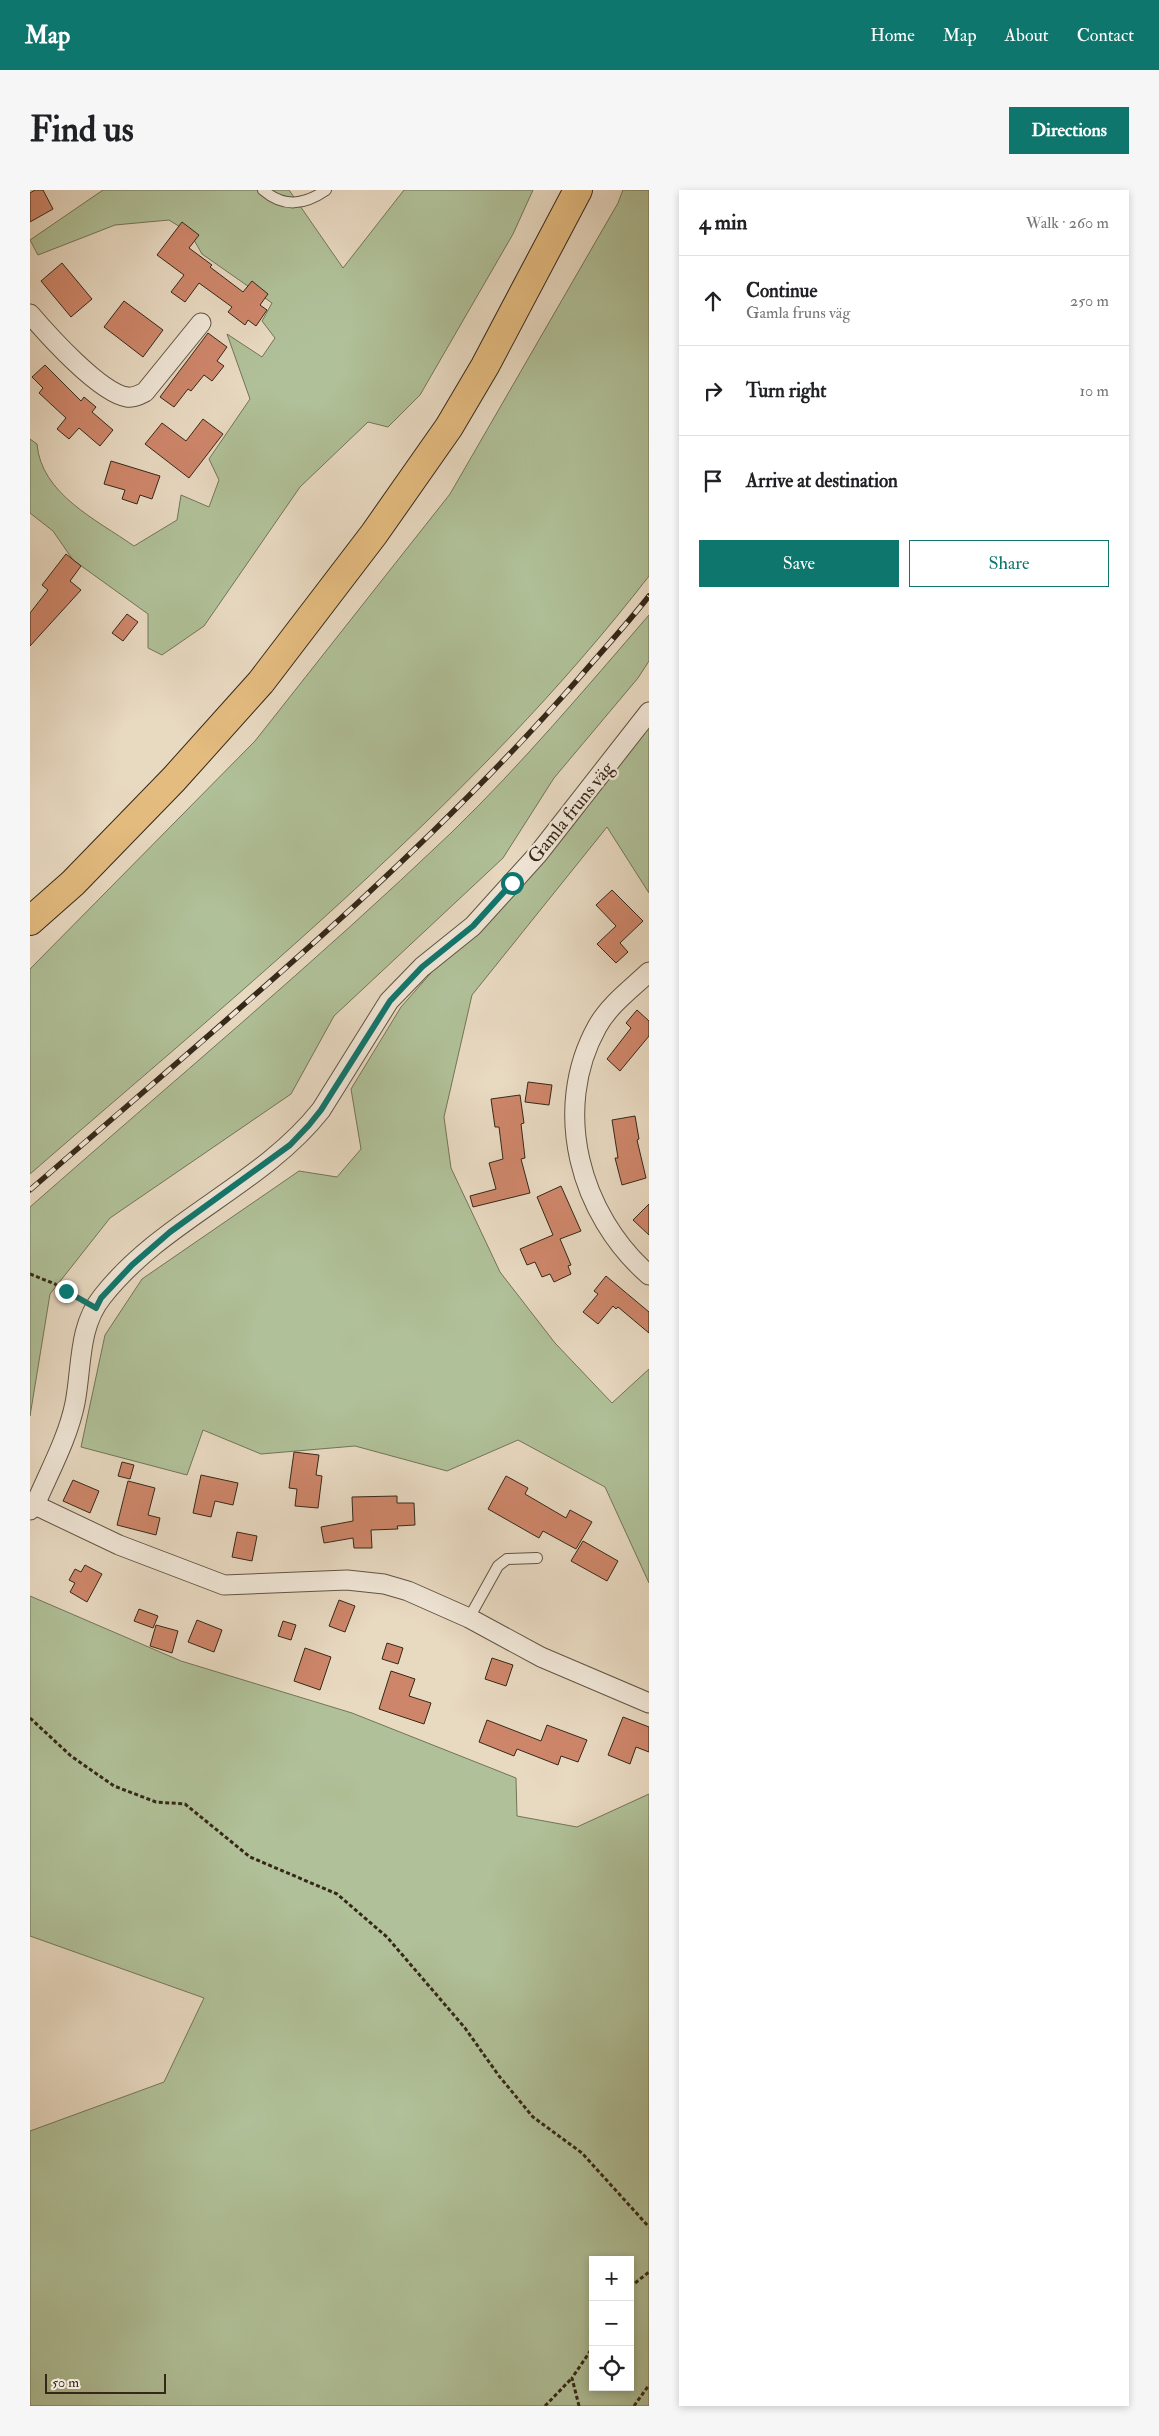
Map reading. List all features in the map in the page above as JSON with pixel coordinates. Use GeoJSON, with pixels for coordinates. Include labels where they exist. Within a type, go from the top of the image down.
{"type":"FeatureCollection","features":[{"type":"Feature","properties":{"kind":"main road"},"geometry":{"type":"LineString","coordinates":[[30,921],[73,883],[174,779],[261,682],[374,534],[449,427],[485,366],[578,190]]}},
{"type":"Feature","properties":{"kind":"street"},"geometry":{"type":"LineString","coordinates":[[30,314],[70,356],[100,382],[126,397],[136,397],[145,392],[201,323]]}},
{"type":"Feature","properties":{"kind":"street","name":"Gamla fruns väg"},"geometry":{"type":"LineString","coordinates":[[32,1507],[60,1449],[75,1403],[81,1351],[101,1298],[132,1265],[170,1232],[290,1145],[309,1125],[321,1110],[390,1001],[422,967],[473,926],[538,854],[649,712]]}},
{"type":"Feature","properties":{"kind":"street"},"geometry":{"type":"LineString","coordinates":[[649,972],[613,1006],[598,1025],[587,1046],[578,1079],[576,1115],[578,1150],[585,1184],[607,1227],[624,1250],[649,1275]]}},
{"type":"Feature","properties":{"kind":"street"},"geometry":{"type":"LineString","coordinates":[[32,1507],[119,1545],[224,1585],[347,1580],[384,1584],[469,1618],[542,1657],[649,1703]]}},
{"type":"Feature","properties":{"kind":"lane"},"geometry":{"type":"LineString","coordinates":[[263,190],[278,201],[288,204],[303,201],[326,190]]}},
{"type":"Feature","properties":{"kind":"lane"},"geometry":{"type":"LineString","coordinates":[[469,1618],[498,1566],[507,1559],[537,1558]]}},
{"type":"Feature","properties":{"kind":"path"},"geometry":{"type":"LineString","coordinates":[[30,1274],[55,1284],[96,1308]]}},
{"type":"Feature","properties":{"kind":"path"},"geometry":{"type":"LineString","coordinates":[[30,1718],[71,1756],[114,1786],[156,1802],[185,1804],[250,1857],[337,1894],[386,1937],[465,2028],[499,2076],[534,2117],[582,2153],[649,2227]]}},
{"type":"Feature","properties":{"kind":"path"},"geometry":{"type":"LineString","coordinates":[[634,2284],[649,2272]]}},
{"type":"Feature","properties":{"kind":"path"},"geometry":{"type":"LineString","coordinates":[[545,2406],[572,2378],[589,2353]]}},
{"type":"Feature","properties":{"kind":"path"},"geometry":{"type":"LineString","coordinates":[[572,2378],[579,2406]]}},
{"type":"Feature","properties":{"kind":"path"},"geometry":{"type":"LineString","coordinates":[[634,2406],[649,2385]]}},
{"type":"Feature","properties":{"kind":"green space"},"geometry":{"type":"Polygon","coordinates":[[[103,190],[289,190],[343,268],[404,190],[533,190],[513,234],[420,395],[388,427],[368,422],[300,487],[204,626],[162,655],[148,648],[148,614],[73,560],[53,531],[30,513],[30,439],[37,444],[41,462],[49,477],[60,491],[73,504],[134,546],[177,520],[181,495],[209,507],[219,480],[209,459],[250,399],[227,334],[262,357],[275,338],[262,321],[272,303],[202,254],[190,233],[169,220],[115,225],[38,255],[30,240],[103,190]]]}},
{"type":"Feature","properties":{"kind":"green space"},"geometry":{"type":"Polygon","coordinates":[[[623,190],[649,190],[649,576],[581,659],[509,738],[433,815],[274,962],[30,1174],[30,969],[255,741],[450,494],[618,203],[623,190]]]}},
{"type":"Feature","properties":{"kind":"green space"},"geometry":{"type":"Polygon","coordinates":[[[649,615],[649,661],[638,678],[554,778],[503,858],[334,1016],[291,1094],[110,1218],[50,1294],[30,1416],[30,1207],[349,928],[452,832],[528,753],[649,615]]]}},
{"type":"Feature","properties":{"kind":"green space"},"geometry":{"type":"Polygon","coordinates":[[[649,725],[649,893],[607,827],[472,995],[444,1117],[451,1168],[500,1272],[555,1343],[612,1403],[649,1369],[649,1583],[605,1487],[518,1440],[447,1471],[355,1446],[261,1454],[203,1430],[187,1475],[81,1447],[105,1335],[142,1279],[299,1171],[337,1177],[361,1149],[351,1089],[401,1007],[649,725]]]}},
{"type":"Feature","properties":{"kind":"green space"},"geometry":{"type":"Polygon","coordinates":[[[30,1596],[181,1661],[352,1713],[516,1778],[517,1816],[577,1827],[649,1794],[649,2406],[30,2406],[30,2131],[164,2082],[204,1998],[30,1936],[30,1596]]]}},
{"type":"Feature","properties":{"kind":"building"},"geometry":{"type":"Polygon","coordinates":[[[35,190],[43,190],[53,209],[30,222],[30,193],[35,190]]]}},
{"type":"Feature","properties":{"kind":"building"},"geometry":{"type":"Polygon","coordinates":[[[182,222],[199,235],[189,248],[212,265],[210,267],[243,292],[252,281],[268,294],[260,305],[267,310],[256,326],[248,320],[245,325],[228,312],[232,307],[199,283],[185,302],[171,292],[184,275],[157,255],[182,222]]]}},
{"type":"Feature","properties":{"kind":"building"},"geometry":{"type":"Polygon","coordinates":[[[62,263],[92,299],[71,317],[41,281],[62,263]]]}},
{"type":"Feature","properties":{"kind":"building"},"geometry":{"type":"Polygon","coordinates":[[[124,301],[163,330],[143,357],[104,327],[124,301]]]}},
{"type":"Feature","properties":{"kind":"building"},"geometry":{"type":"Polygon","coordinates":[[[208,333],[227,347],[217,361],[224,366],[212,381],[204,375],[191,391],[188,389],[174,407],[160,397],[208,333]]]}},
{"type":"Feature","properties":{"kind":"building"},"geometry":{"type":"Polygon","coordinates":[[[45,365],[81,401],[84,397],[96,407],[92,412],[113,430],[100,446],[79,428],[69,439],[57,429],[66,418],[39,393],[43,388],[32,377],[45,365]]]}},
{"type":"Feature","properties":{"kind":"building"},"geometry":{"type":"Polygon","coordinates":[[[203,419],[223,434],[189,478],[145,444],[162,423],[186,441],[203,419]]]}},
{"type":"Feature","properties":{"kind":"building"},"geometry":{"type":"Polygon","coordinates":[[[111,461],[160,476],[152,499],[140,495],[137,504],[122,499],[125,490],[104,484],[111,461]]]}},
{"type":"Feature","properties":{"kind":"building"},"geometry":{"type":"Polygon","coordinates":[[[66,554],[81,566],[70,581],[81,590],[30,646],[30,613],[48,590],[42,585],[66,554]]]}},
{"type":"Feature","properties":{"kind":"building"},"geometry":{"type":"Polygon","coordinates":[[[127,614],[138,622],[123,641],[112,633],[127,614]]]}},
{"type":"Feature","properties":{"kind":"building"},"geometry":{"type":"Polygon","coordinates":[[[612,890],[643,921],[620,943],[628,952],[616,963],[597,944],[616,926],[596,905],[612,890]]]}},
{"type":"Feature","properties":{"kind":"building"},"geometry":{"type":"Polygon","coordinates":[[[637,1010],[649,1021],[649,1036],[620,1071],[607,1059],[631,1028],[626,1023],[637,1010]]]}},
{"type":"Feature","properties":{"kind":"building"},"geometry":{"type":"Polygon","coordinates":[[[528,1082],[552,1085],[549,1105],[525,1102],[528,1082]]]}},
{"type":"Feature","properties":{"kind":"building"},"geometry":{"type":"Polygon","coordinates":[[[520,1095],[524,1123],[521,1124],[525,1158],[521,1159],[530,1193],[473,1207],[470,1196],[496,1189],[489,1163],[503,1159],[499,1127],[495,1127],[491,1099],[520,1095]]]}},
{"type":"Feature","properties":{"kind":"building"},"geometry":{"type":"Polygon","coordinates":[[[635,1116],[639,1139],[637,1140],[646,1178],[622,1185],[615,1158],[618,1158],[612,1120],[635,1116]]]}},
{"type":"Feature","properties":{"kind":"building"},"geometry":{"type":"Polygon","coordinates":[[[561,1186],[581,1231],[560,1239],[571,1265],[568,1266],[571,1274],[554,1282],[550,1274],[542,1277],[535,1262],[527,1265],[520,1249],[553,1235],[537,1197],[561,1186]]]}},
{"type":"Feature","properties":{"kind":"building"},"geometry":{"type":"Polygon","coordinates":[[[649,1204],[649,1235],[633,1220],[649,1204]]]}},
{"type":"Feature","properties":{"kind":"building"},"geometry":{"type":"Polygon","coordinates":[[[606,1276],[649,1312],[649,1333],[618,1307],[616,1309],[613,1306],[598,1324],[583,1312],[598,1294],[594,1291],[606,1276]]]}},
{"type":"Feature","properties":{"kind":"building"},"geometry":{"type":"Polygon","coordinates":[[[294,1452],[319,1455],[316,1475],[322,1476],[318,1508],[295,1506],[297,1489],[289,1488],[294,1452]]]}},
{"type":"Feature","properties":{"kind":"building"},"geometry":{"type":"Polygon","coordinates":[[[122,1462],[134,1465],[130,1479],[118,1476],[122,1462]]]}},
{"type":"Feature","properties":{"kind":"building"},"geometry":{"type":"Polygon","coordinates":[[[201,1475],[238,1483],[233,1505],[215,1501],[211,1517],[193,1513],[201,1475]]]}},
{"type":"Feature","properties":{"kind":"building"},"geometry":{"type":"Polygon","coordinates":[[[506,1476],[528,1488],[525,1494],[566,1518],[570,1510],[592,1522],[576,1549],[543,1531],[539,1538],[488,1509],[506,1476]]]}},
{"type":"Feature","properties":{"kind":"building"},"geometry":{"type":"Polygon","coordinates":[[[73,1480],[99,1491],[90,1513],[63,1501],[73,1480]]]}},
{"type":"Feature","properties":{"kind":"building"},"geometry":{"type":"Polygon","coordinates":[[[128,1481],[155,1488],[148,1515],[160,1518],[156,1535],[117,1525],[128,1481]]]}},
{"type":"Feature","properties":{"kind":"building"},"geometry":{"type":"Polygon","coordinates":[[[397,1496],[397,1503],[414,1503],[415,1525],[397,1526],[398,1529],[371,1530],[372,1548],[354,1548],[353,1538],[324,1543],[321,1527],[353,1521],[352,1497],[397,1496]]]}},
{"type":"Feature","properties":{"kind":"building"},"geometry":{"type":"Polygon","coordinates":[[[237,1532],[257,1536],[252,1561],[232,1557],[237,1532]]]}},
{"type":"Feature","properties":{"kind":"building"},"geometry":{"type":"Polygon","coordinates":[[[583,1541],[618,1561],[607,1581],[571,1561],[583,1541]]]}},
{"type":"Feature","properties":{"kind":"building"},"geometry":{"type":"Polygon","coordinates":[[[85,1565],[102,1574],[87,1602],[70,1592],[75,1583],[69,1580],[75,1569],[81,1572],[85,1565]]]}},
{"type":"Feature","properties":{"kind":"building"},"geometry":{"type":"Polygon","coordinates":[[[339,1600],[355,1606],[345,1632],[329,1626],[339,1600]]]}},
{"type":"Feature","properties":{"kind":"building"},"geometry":{"type":"Polygon","coordinates":[[[139,1609],[158,1616],[153,1628],[134,1621],[139,1609]]]}},
{"type":"Feature","properties":{"kind":"building"},"geometry":{"type":"Polygon","coordinates":[[[197,1620],[222,1630],[214,1652],[188,1642],[197,1620]]]}},
{"type":"Feature","properties":{"kind":"building"},"geometry":{"type":"Polygon","coordinates":[[[283,1621],[296,1625],[291,1640],[278,1636],[283,1621]]]}},
{"type":"Feature","properties":{"kind":"building"},"geometry":{"type":"Polygon","coordinates":[[[156,1625],[178,1631],[172,1653],[150,1646],[156,1625]]]}},
{"type":"Feature","properties":{"kind":"building"},"geometry":{"type":"Polygon","coordinates":[[[387,1643],[403,1648],[398,1664],[382,1659],[387,1643]]]}},
{"type":"Feature","properties":{"kind":"building"},"geometry":{"type":"Polygon","coordinates":[[[305,1648],[331,1657],[320,1690],[294,1681],[305,1648]]]}},
{"type":"Feature","properties":{"kind":"building"},"geometry":{"type":"Polygon","coordinates":[[[492,1658],[513,1665],[506,1686],[485,1679],[492,1658]]]}},
{"type":"Feature","properties":{"kind":"building"},"geometry":{"type":"Polygon","coordinates":[[[391,1671],[415,1679],[409,1696],[431,1703],[424,1724],[379,1709],[391,1671]]]}},
{"type":"Feature","properties":{"kind":"building"},"geometry":{"type":"Polygon","coordinates":[[[623,1717],[649,1727],[649,1752],[636,1747],[630,1764],[608,1755],[623,1717]]]}},
{"type":"Feature","properties":{"kind":"building"},"geometry":{"type":"Polygon","coordinates":[[[487,1720],[541,1741],[547,1725],[587,1740],[578,1762],[561,1756],[558,1765],[517,1749],[514,1756],[479,1742],[487,1720]]]}},
{"type":"Feature","properties":{"kind":"railway"},"geometry":{"type":"LineString","coordinates":[[30,1190],[243,1006],[382,880],[450,815],[516,748],[649,596]]}},
{"type":"Feature","properties":{"kind":"route"},"geometry":{"type":"LineString","coordinates":[[66,1291],[96,1308],[101,1298],[132,1265],[170,1232],[290,1145],[321,1110],[346,1067],[390,1001],[422,967],[473,926],[512,883]]}}]}
